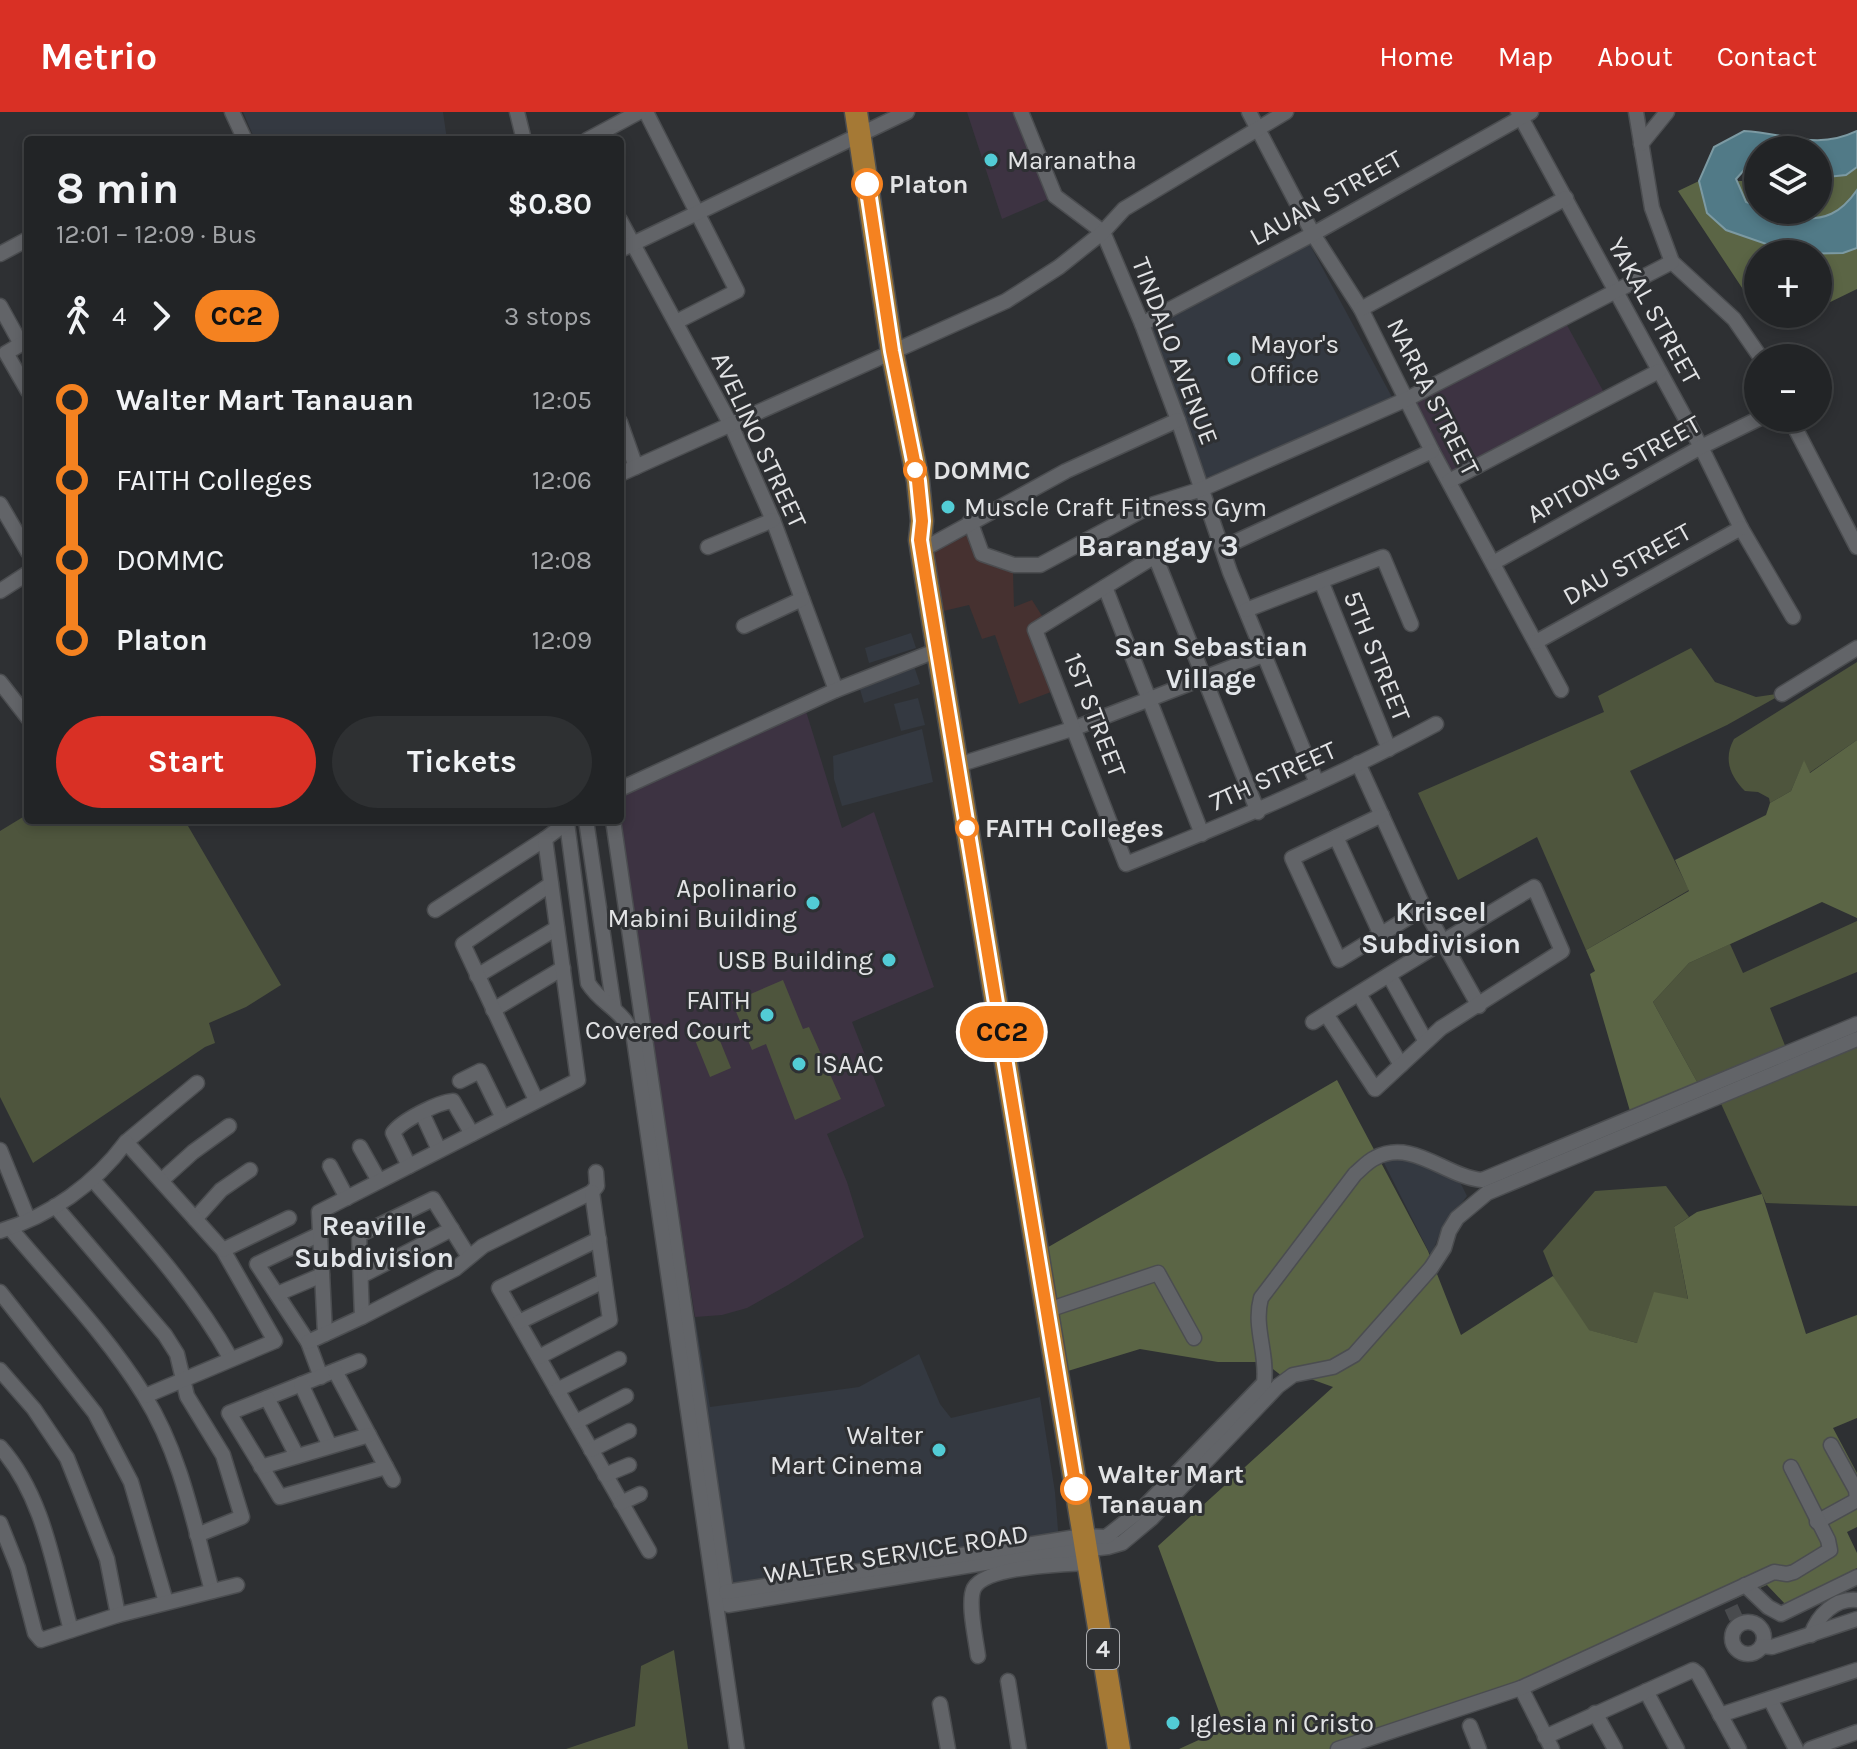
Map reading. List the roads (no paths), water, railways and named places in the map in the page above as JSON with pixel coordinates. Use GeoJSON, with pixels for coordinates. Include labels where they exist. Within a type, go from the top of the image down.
{"type":"FeatureCollection","features":[{"type":"Feature","properties":{"kind":"highway","name":"4"},"geometry":{"type":"LineString","coordinates":[[848,112],[856,137]]}},
{"type":"Feature","properties":{"kind":"highway","name":"4"},"geometry":{"type":"LineString","coordinates":[[856,112],[856,137],[889,353],[918,481],[921,545],[1048,1310],[1080,1546],[1119,1749]]}},
{"type":"Feature","properties":{"kind":"street"},"geometry":{"type":"LineString","coordinates":[[232,112],[243,136]]}},
{"type":"Feature","properties":{"kind":"street"},"geometry":{"type":"LineString","coordinates":[[517,112],[523,136]]}},
{"type":"Feature","properties":{"kind":"street"},"geometry":{"type":"LineString","coordinates":[[594,136],[639,112]]}},
{"type":"Feature","properties":{"kind":"street"},"geometry":{"type":"LineString","coordinates":[[646,112],[737,291],[676,322]]}},
{"type":"Feature","properties":{"kind":"street"},"geometry":{"type":"LineString","coordinates":[[627,247],[907,112]]}},
{"type":"Feature","properties":{"kind":"street"},"geometry":{"type":"LineString","coordinates":[[1021,112],[1055,196],[1103,232]]}},
{"type":"Feature","properties":{"kind":"street","name":"NARRA STREET"},"geometry":{"type":"LineString","coordinates":[[1249,112],[1313,234],[1361,309],[1432,451],[1561,690]]}},
{"type":"Feature","properties":{"kind":"street"},"geometry":{"type":"LineString","coordinates":[[624,472],[1006,301],[1059,267],[1103,232],[1124,209],[1286,112]]}},
{"type":"Feature","properties":{"kind":"street"},"geometry":{"type":"LineString","coordinates":[[1636,112],[1652,208],[1672,262],[1734,319],[1751,344]]}},
{"type":"Feature","properties":{"kind":"street"},"geometry":{"type":"LineString","coordinates":[[1641,144],[1667,112]]}},
{"type":"Feature","properties":{"kind":"street","name":"YAKAL STREET"},"geometry":{"type":"LineString","coordinates":[[1523,114],[1741,528],[1793,617]]}},
{"type":"Feature","properties":{"kind":"street","name":"LAUAN STREET"},"geometry":{"type":"LineString","coordinates":[[1142,324],[1313,234],[1523,114]]}},
{"type":"Feature","properties":{"kind":"street"},"geometry":{"type":"LineString","coordinates":[[1361,309],[1566,198]]}},
{"type":"Feature","properties":{"kind":"street","name":"TINDALO AVENUE"},"geometry":{"type":"LineString","coordinates":[[1103,232],[1142,324],[1263,655],[1317,783]]}},
{"type":"Feature","properties":{"kind":"street"},"geometry":{"type":"LineString","coordinates":[[0,254],[24,241]]}},
{"type":"Feature","properties":{"kind":"street","name":"AVELINO STREET"},"geometry":{"type":"LineString","coordinates":[[627,247],[676,322],[731,425],[773,520],[836,690]]}},
{"type":"Feature","properties":{"kind":"street"},"geometry":{"type":"LineString","coordinates":[[970,521],[982,554],[1014,565],[1040,565],[1154,504],[1202,489],[1407,399],[1672,262]]}},
{"type":"Feature","properties":{"kind":"street"},"geometry":{"type":"LineString","coordinates":[[0,306],[24,342],[6,353],[24,384]]}},
{"type":"Feature","properties":{"kind":"street"},"geometry":{"type":"LineString","coordinates":[[1449,481],[1659,371]]}},
{"type":"Feature","properties":{"kind":"street"},"geometry":{"type":"LineString","coordinates":[[921,545],[1066,471],[1178,420]]}},
{"type":"Feature","properties":{"kind":"street","name":"APITONG STREET"},"geometry":{"type":"LineString","coordinates":[[1493,563],[1744,426]]}},
{"type":"Feature","properties":{"kind":"street"},"geometry":{"type":"LineString","coordinates":[[1797,432],[1857,547]]}},
{"type":"Feature","properties":{"kind":"street"},"geometry":{"type":"LineString","coordinates":[[624,433],[636,467]]}},
{"type":"Feature","properties":{"kind":"street"},"geometry":{"type":"LineString","coordinates":[[1222,548],[1432,451]]}},
{"type":"Feature","properties":{"kind":"street"},"geometry":{"type":"LineString","coordinates":[[0,504],[24,545]]}},
{"type":"Feature","properties":{"kind":"street"},"geometry":{"type":"LineString","coordinates":[[708,547],[773,520]]}},
{"type":"Feature","properties":{"kind":"street","name":"DAU STREET"},"geometry":{"type":"LineString","coordinates":[[1536,642],[1741,528]]}},
{"type":"Feature","properties":{"kind":"street"},"geometry":{"type":"LineString","coordinates":[[1202,834],[1105,587],[1155,556],[1258,812]]}},
{"type":"Feature","properties":{"kind":"street"},"geometry":{"type":"LineString","coordinates":[[1246,610],[1383,557],[1411,624]]}},
{"type":"Feature","properties":{"kind":"street"},"geometry":{"type":"LineString","coordinates":[[0,591],[24,576]]}},
{"type":"Feature","properties":{"kind":"street","name":"5TH STREET"},"geometry":{"type":"LineString","coordinates":[[1321,581],[1389,749]]}},
{"type":"Feature","properties":{"kind":"street","name":"1ST STREET"},"geometry":{"type":"LineString","coordinates":[[1105,587],[1035,630],[1126,864]]}},
{"type":"Feature","properties":{"kind":"street"},"geometry":{"type":"LineString","coordinates":[[744,626],[802,599]]}},
{"type":"Feature","properties":{"kind":"street"},"geometry":{"type":"LineString","coordinates":[[1782,694],[1857,648]]}},
{"type":"Feature","properties":{"kind":"street"},"geometry":{"type":"LineString","coordinates":[[624,787],[836,690],[938,650]]}},
{"type":"Feature","properties":{"kind":"street"},"geometry":{"type":"LineString","coordinates":[[958,765],[1075,728],[1263,655]]}},
{"type":"Feature","properties":{"kind":"street"},"geometry":{"type":"LineString","coordinates":[[0,682],[24,713]]}},
{"type":"Feature","properties":{"kind":"street","name":"7TH STREET"},"geometry":{"type":"LineString","coordinates":[[1126,864],[1258,812],[1436,724]]}},
{"type":"Feature","properties":{"kind":"street"},"geometry":{"type":"LineString","coordinates":[[1358,763],[1424,908],[1479,1006]]}},
{"type":"Feature","properties":{"kind":"street"},"geometry":{"type":"LineString","coordinates":[[1382,815],[1292,858],[1339,960],[1424,908]]}},
{"type":"Feature","properties":{"kind":"street"},"geometry":{"type":"LineString","coordinates":[[435,910],[564,824]]}},
{"type":"Feature","properties":{"kind":"street"},"geometry":{"type":"LineString","coordinates":[[568,824],[588,983],[629,1025],[634,1039],[737,1749]]}},
{"type":"Feature","properties":{"kind":"street"},"geometry":{"type":"LineString","coordinates":[[587,824],[614,1009]]}},
{"type":"Feature","properties":{"kind":"street"},"geometry":{"type":"LineString","coordinates":[[614,824],[726,1592]]}},
{"type":"Feature","properties":{"kind":"street"},"geometry":{"type":"LineString","coordinates":[[1336,837],[1381,935]]}},
{"type":"Feature","properties":{"kind":"street"},"geometry":{"type":"LineString","coordinates":[[325,1334],[319,1212],[578,1080],[545,839]]}},
{"type":"Feature","properties":{"kind":"street"},"geometry":{"type":"LineString","coordinates":[[536,1100],[463,944],[551,884]]}},
{"type":"Feature","properties":{"kind":"street"},"geometry":{"type":"LineString","coordinates":[[1534,887],[1562,951],[1425,1040],[1375,1089],[1320,1018],[1442,942],[1534,887]]}},
{"type":"Feature","properties":{"kind":"street"},"geometry":{"type":"LineString","coordinates":[[477,976],[557,928]]}},
{"type":"Feature","properties":{"kind":"street"},"geometry":{"type":"LineString","coordinates":[[493,1010],[563,968]]}},
{"type":"Feature","properties":{"kind":"street"},"geometry":{"type":"LineString","coordinates":[[1389,975],[1425,1040]]}},
{"type":"Feature","properties":{"kind":"street"},"geometry":{"type":"LineString","coordinates":[[1359,994],[1401,1065]]}},
{"type":"Feature","properties":{"kind":"street"},"geometry":{"type":"LineString","coordinates":[[978,1656],[972,1614],[973,1590],[979,1582],[1080,1546],[1108,1547],[1122,1543],[1152,1518],[1269,1387],[1293,1375],[1333,1367],[1354,1355],[1431,1268],[1457,1218],[1484,1186],[1776,1065],[1857,1024]]}},
{"type":"Feature","properties":{"kind":"street"},"geometry":{"type":"LineString","coordinates":[[1776,1065],[1857,1039]]}},
{"type":"Feature","properties":{"kind":"street"},"geometry":{"type":"LineString","coordinates":[[460,1081],[480,1071],[503,1118]]}},
{"type":"Feature","properties":{"kind":"street"},"geometry":{"type":"LineString","coordinates":[[197,1083],[126,1142],[93,1180],[55,1206],[5,1229],[116,1354],[145,1396],[169,1444],[184,1484],[212,1591]]}},
{"type":"Feature","properties":{"kind":"street"},"geometry":{"type":"LineString","coordinates":[[409,1166],[393,1133],[397,1127],[422,1113],[453,1101],[472,1134]]}},
{"type":"Feature","properties":{"kind":"street"},"geometry":{"type":"LineString","coordinates":[[422,1113],[439,1150]]}},
{"type":"Feature","properties":{"kind":"street"},"geometry":{"type":"LineString","coordinates":[[162,1180],[229,1126]]}},
{"type":"Feature","properties":{"kind":"street"},"geometry":{"type":"LineString","coordinates":[[126,1142],[223,1250],[275,1341],[145,1396]]}},
{"type":"Feature","properties":{"kind":"street"},"geometry":{"type":"LineString","coordinates":[[360,1147],[379,1181]]}},
{"type":"Feature","properties":{"kind":"street"},"geometry":{"type":"LineString","coordinates":[[0,1150],[28,1219]]}},
{"type":"Feature","properties":{"kind":"street"},"geometry":{"type":"LineString","coordinates":[[1269,1387],[1257,1313],[1261,1298],[1355,1174],[1375,1158],[1392,1152],[1412,1154],[1484,1186]]}},
{"type":"Feature","properties":{"kind":"street"},"geometry":{"type":"LineString","coordinates":[[330,1166],[347,1198]]}},
{"type":"Feature","properties":{"kind":"street"},"geometry":{"type":"LineString","coordinates":[[195,1219],[221,1190],[250,1170]]}},
{"type":"Feature","properties":{"kind":"street"},"geometry":{"type":"LineString","coordinates":[[308,1342],[455,1269],[483,1246],[592,1192],[597,1186],[596,1172]]}},
{"type":"Feature","properties":{"kind":"street"},"geometry":{"type":"LineString","coordinates":[[93,1180],[174,1273],[210,1320],[231,1359]]}},
{"type":"Feature","properties":{"kind":"street"},"geometry":{"type":"LineString","coordinates":[[539,1357],[610,1320],[592,1192]]}},
{"type":"Feature","properties":{"kind":"street"},"geometry":{"type":"LineString","coordinates":[[362,1317],[359,1235],[433,1199],[469,1257]]}},
{"type":"Feature","properties":{"kind":"street"},"geometry":{"type":"LineString","coordinates":[[55,1206],[165,1335],[177,1354],[187,1396],[223,1455],[243,1514],[240,1520],[197,1535]]}},
{"type":"Feature","properties":{"kind":"street"},"geometry":{"type":"LineString","coordinates":[[223,1250],[289,1218]]}},
{"type":"Feature","properties":{"kind":"street"},"geometry":{"type":"LineString","coordinates":[[361,1276],[452,1229]]}},
{"type":"Feature","properties":{"kind":"street"},"geometry":{"type":"LineString","coordinates":[[320,1234],[257,1264],[308,1342],[321,1377]]}},
{"type":"Feature","properties":{"kind":"street"},"geometry":{"type":"LineString","coordinates":[[599,1239],[499,1288],[649,1551]]}},
{"type":"Feature","properties":{"kind":"street"},"geometry":{"type":"LineString","coordinates":[[1048,1310],[1158,1273],[1194,1338]]}},
{"type":"Feature","properties":{"kind":"street"},"geometry":{"type":"LineString","coordinates":[[277,1294],[322,1275]]}},
{"type":"Feature","properties":{"kind":"street"},"geometry":{"type":"LineString","coordinates":[[519,1322],[604,1281]]}},
{"type":"Feature","properties":{"kind":"street"},"geometry":{"type":"LineString","coordinates":[[0,1292],[95,1413],[131,1482],[166,1602]]}},
{"type":"Feature","properties":{"kind":"street"},"geometry":{"type":"LineString","coordinates":[[557,1390],[619,1359]]}},
{"type":"Feature","properties":{"kind":"street"},"geometry":{"type":"LineString","coordinates":[[335,1371],[390,1473],[280,1497],[229,1413],[359,1361]]}},
{"type":"Feature","properties":{"kind":"street"},"geometry":{"type":"LineString","coordinates":[[0,1370],[34,1409],[67,1458],[107,1559],[118,1615]]}},
{"type":"Feature","properties":{"kind":"street"},"geometry":{"type":"LineString","coordinates":[[301,1384],[330,1446]]}},
{"type":"Feature","properties":{"kind":"street"},"geometry":{"type":"LineString","coordinates":[[576,1422],[626,1396]]}},
{"type":"Feature","properties":{"kind":"street"},"geometry":{"type":"LineString","coordinates":[[267,1398],[297,1456]]}},
{"type":"Feature","properties":{"kind":"street"},"geometry":{"type":"LineString","coordinates":[[591,1450],[629,1431]]}},
{"type":"Feature","properties":{"kind":"street"},"geometry":{"type":"LineString","coordinates":[[261,1467],[369,1435]]}},
{"type":"Feature","properties":{"kind":"street"},"geometry":{"type":"LineString","coordinates":[[1817,1522],[1857,1500],[1856,1490],[1831,1445]]}},
{"type":"Feature","properties":{"kind":"street"},"geometry":{"type":"LineString","coordinates":[[0,1447],[12,1461],[40,1517],[71,1630]]}},
{"type":"Feature","properties":{"kind":"street"},"geometry":{"type":"LineString","coordinates":[[605,1475],[629,1465]]}},
{"type":"Feature","properties":{"kind":"street"},"geometry":{"type":"LineString","coordinates":[[1733,1611],[1762,1630],[1764,1638],[1757,1652],[1740,1653],[1732,1639],[1733,1611],[1745,1585],[1774,1572],[1794,1572],[1830,1550],[1828,1540],[1791,1467]]}},
{"type":"Feature","properties":{"kind":"street"},"geometry":{"type":"LineString","coordinates":[[621,1503],[640,1494]]}},
{"type":"Feature","properties":{"kind":"street"},"geometry":{"type":"LineString","coordinates":[[0,1523],[18,1568],[37,1637],[41,1640],[118,1615],[237,1585]]}},
{"type":"Feature","properties":{"kind":"street","name":"WALTER SERVICE ROAD"},"geometry":{"type":"LineString","coordinates":[[1080,1546],[728,1605],[726,1592],[1080,1546]]}},
{"type":"Feature","properties":{"kind":"street"},"geometry":{"type":"LineString","coordinates":[[1745,1585],[1768,1607],[1781,1614],[1857,1577]]}},
{"type":"Feature","properties":{"kind":"street"},"geometry":{"type":"LineString","coordinates":[[1811,1635],[1816,1620],[1823,1613],[1847,1599],[1857,1600]]}},
{"type":"Feature","properties":{"kind":"street"},"geometry":{"type":"LineString","coordinates":[[1338,1749],[1521,1688],[1733,1611]]}},
{"type":"Feature","properties":{"kind":"street"},"geometry":{"type":"LineString","coordinates":[[1762,1646],[1772,1647],[1857,1619]]}},
{"type":"Feature","properties":{"kind":"street"},"geometry":{"type":"LineString","coordinates":[[1521,1688],[1548,1743],[1595,1713],[1693,1670],[1739,1749]]}},
{"type":"Feature","properties":{"kind":"street"},"geometry":{"type":"LineString","coordinates":[[1720,1715],[1857,1670]]}},
{"type":"Feature","properties":{"kind":"street"},"geometry":{"type":"LineString","coordinates":[[1008,1681],[1019,1749]]}},
{"type":"Feature","properties":{"kind":"street"},"geometry":{"type":"LineString","coordinates":[[1646,1691],[1677,1749]]}},
{"type":"Feature","properties":{"kind":"street"},"geometry":{"type":"LineString","coordinates":[[1770,1699],[1796,1749]]}},
{"type":"Feature","properties":{"kind":"street"},"geometry":{"type":"LineString","coordinates":[[940,1704],[948,1749]]}},
{"type":"Feature","properties":{"kind":"street"},"geometry":{"type":"LineString","coordinates":[[1595,1713],[1615,1749]]}},
{"type":"Feature","properties":{"kind":"street"},"geometry":{"type":"LineString","coordinates":[[1470,1726],[1476,1748]]}},
{"type":"Feature","properties":{"kind":"street"},"geometry":{"type":"LineString","coordinates":[[1810,1749],[1857,1732]]}},
{"type":"Feature","properties":{"kind":"water"},"geometry":{"type":"Polygon","coordinates":[[[1744,131],[1783,136],[1744,136],[1744,170],[1736,179],[1744,197],[1744,224],[1832,224],[1832,213],[1857,190],[1857,248],[1832,253],[1832,240],[1755,240],[1726,230],[1707,213],[1699,181],[1714,147],[1744,131]]]}},
{"type":"Feature","properties":{"kind":"water"},"geometry":{"type":"Polygon","coordinates":[[[1857,131],[1857,167],[1846,175],[1832,176],[1832,139],[1857,131]]]}},
{"type":"Feature","properties":{"kind":"tunnel"},"geometry":{"type":"LineString","coordinates":[[1731,1607],[1736,1618]]}},
{"type":"Feature","properties":{"kind":"place","name":"Maranatha"},"geometry":{"type":"Point","coordinates":[991,160]}},
{"type":"Feature","properties":{"kind":"place","name":"Platon"},"geometry":{"type":"Point","coordinates":[867,184]}},
{"type":"Feature","properties":{"kind":"place","name":"Mayor's Office"},"geometry":{"type":"Point","coordinates":[1234,359]}},
{"type":"Feature","properties":{"kind":"place","name":"DOMMC"},"geometry":{"type":"Point","coordinates":[915,470]}},
{"type":"Feature","properties":{"kind":"place","name":"Muscle Craft Fitness Gym"},"geometry":{"type":"Point","coordinates":[948,507]}},
{"type":"Feature","properties":{"kind":"place","name":"FAITH Colleges"},"geometry":{"type":"Point","coordinates":[967,828]}},
{"type":"Feature","properties":{"kind":"place","name":"Apolinario Mabini Building"},"geometry":{"type":"Point","coordinates":[813,903]}},
{"type":"Feature","properties":{"kind":"place","name":"USB Building"},"geometry":{"type":"Point","coordinates":[889,960]}},
{"type":"Feature","properties":{"kind":"place","name":"FAITH Covered Court"},"geometry":{"type":"Point","coordinates":[767,1015]}},
{"type":"Feature","properties":{"kind":"place","name":"ISAAC"},"geometry":{"type":"Point","coordinates":[799,1064]}},
{"type":"Feature","properties":{"kind":"place","name":"Walter Mart Cinema"},"geometry":{"type":"Point","coordinates":[939,1450]}},
{"type":"Feature","properties":{"kind":"place","name":"Walter Mart Tanauan"},"geometry":{"type":"Point","coordinates":[1076,1489]}},
{"type":"Feature","properties":{"kind":"place","name":"Iglesia ni Cristo"},"geometry":{"type":"Point","coordinates":[1173,1723]}},
{"type":"Feature","properties":{"kind":"district","name":"Barangay 3"},"geometry":{"type":"Point","coordinates":[1158,546]}},
{"type":"Feature","properties":{"kind":"district","name":"San Sebastian Village"},"geometry":{"type":"Point","coordinates":[1211,662]}},
{"type":"Feature","properties":{"kind":"district","name":"Kriscel Subdivision"},"geometry":{"type":"Point","coordinates":[1441,927]}},
{"type":"Feature","properties":{"kind":"district","name":"Reaville Subdivision"},"geometry":{"type":"Point","coordinates":[374,1241]}}]}
